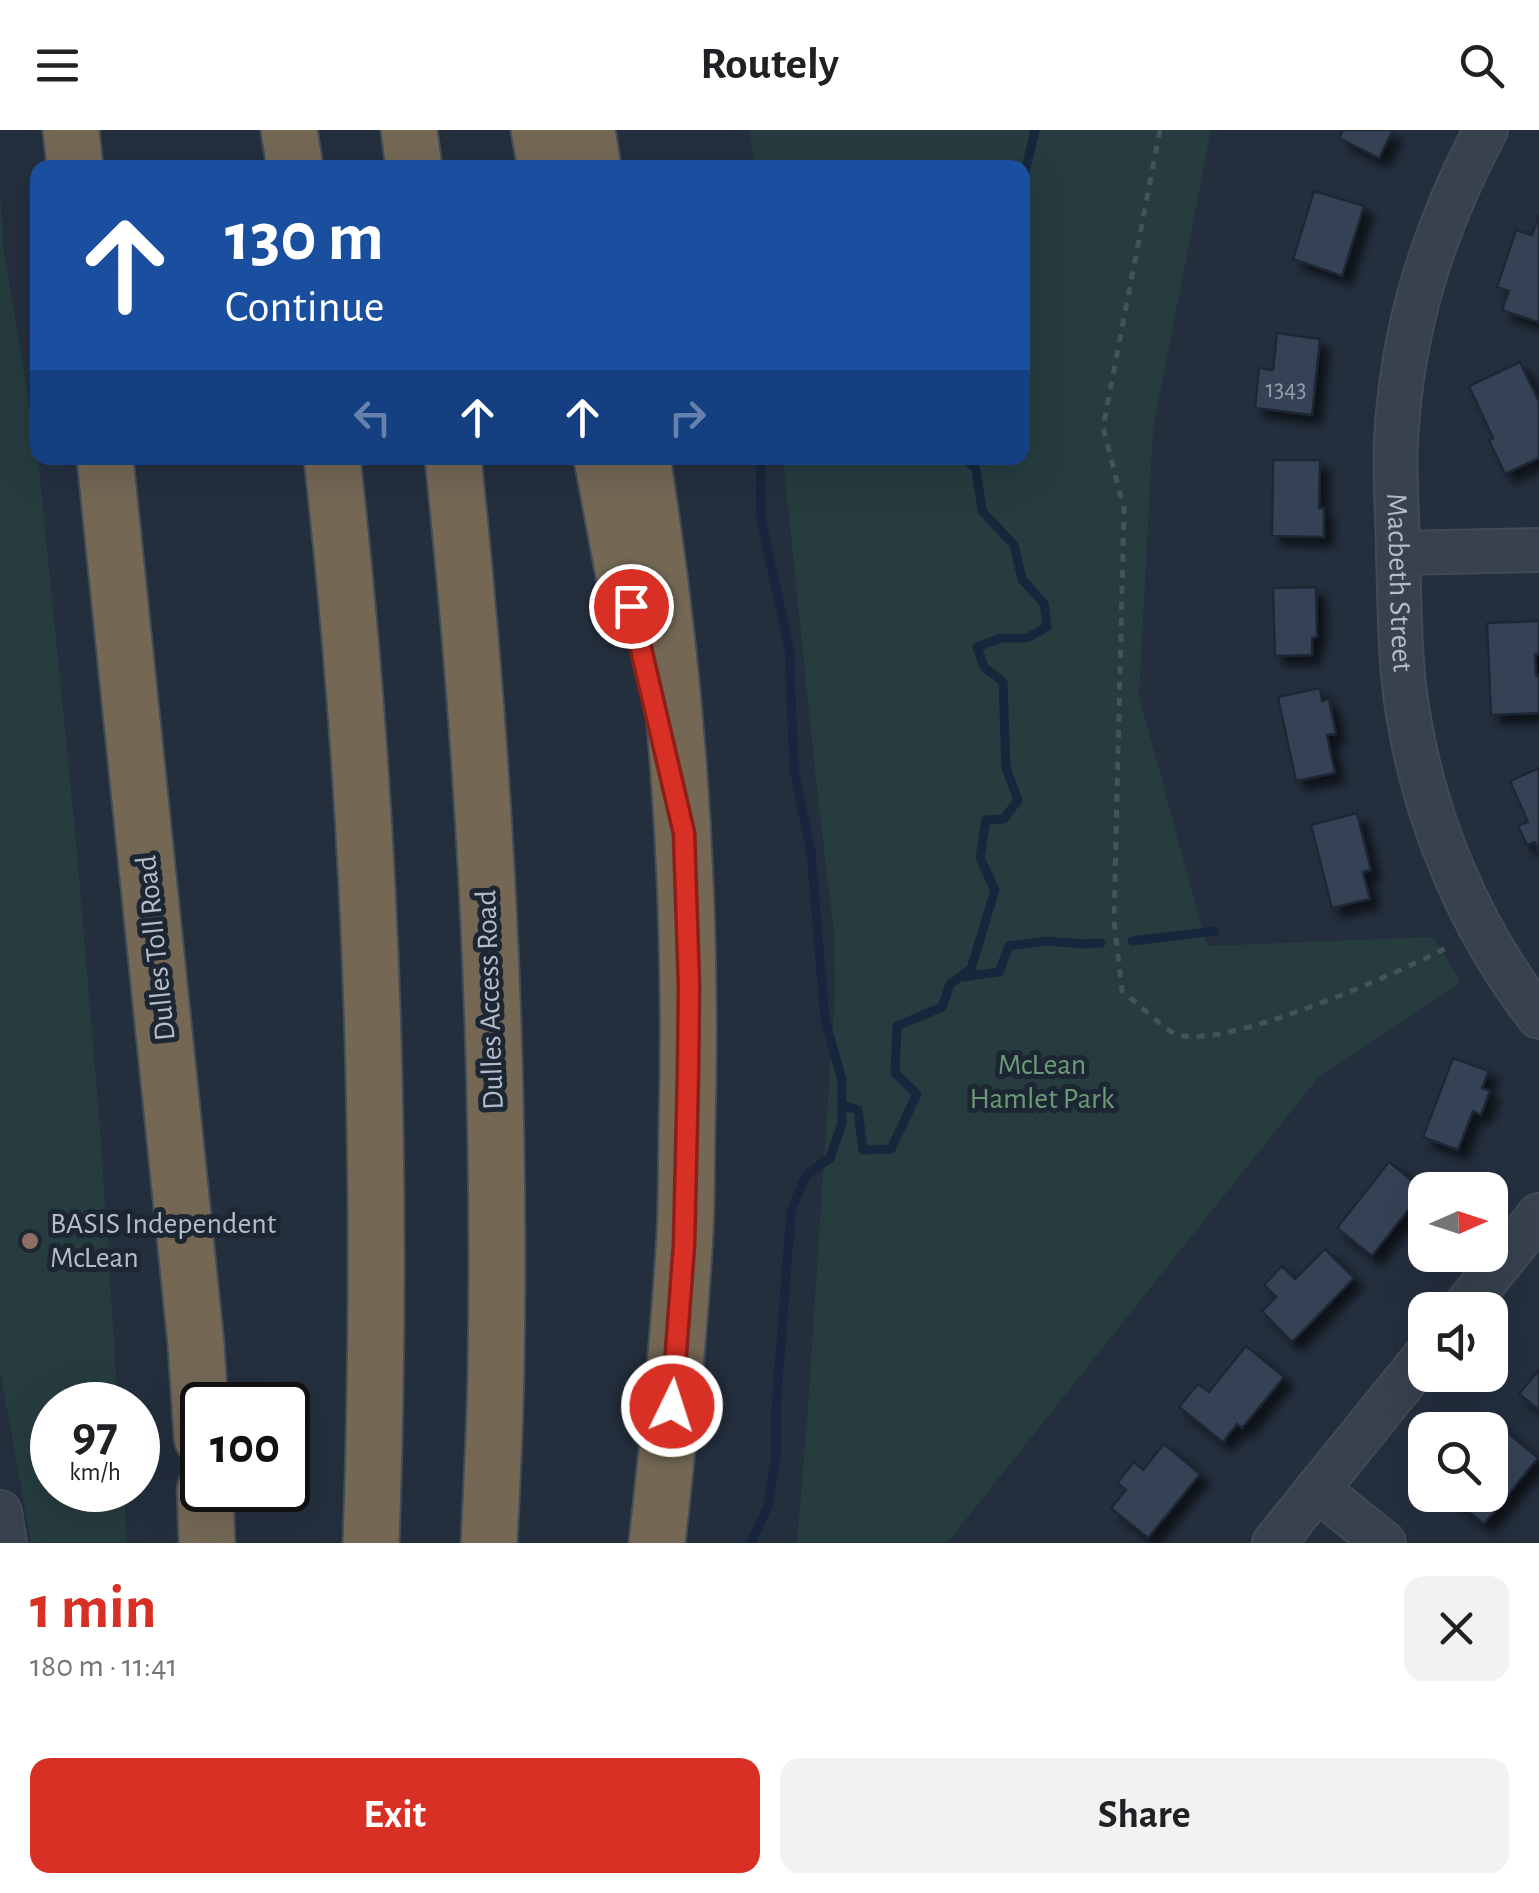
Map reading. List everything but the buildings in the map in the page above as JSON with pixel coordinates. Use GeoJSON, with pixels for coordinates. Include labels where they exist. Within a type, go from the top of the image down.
{"type":"FeatureCollection","features":[{"type":"Feature","properties":{"kind":"highway"},"geometry":{"type":"LineString","coordinates":[[71,130],[74,160]]}},
{"type":"Feature","properties":{"kind":"highway"},"geometry":{"type":"LineString","coordinates":[[289,130],[294,160]]}},
{"type":"Feature","properties":{"kind":"highway"},"geometry":{"type":"LineString","coordinates":[[408,130],[413,160]]}},
{"type":"Feature","properties":{"kind":"highway"},"geometry":{"type":"LineString","coordinates":[[539,130],[545,160]]}},
{"type":"Feature","properties":{"kind":"highway"},"geometry":{"type":"LineString","coordinates":[[587,130],[593,160]]}},
{"type":"Feature","properties":{"kind":"highway","name":"Dulles Toll Road"},"geometry":{"type":"LineString","coordinates":[[106,465],[198,1382]]}},
{"type":"Feature","properties":{"kind":"highway"},"geometry":{"type":"LineString","coordinates":[[333,465],[358,734],[372,1007],[376,1262],[371,1543]]}},
{"type":"Feature","properties":{"kind":"highway","name":"Dulles Access Road"},"geometry":{"type":"LineString","coordinates":[[453,465],[474,678],[495,1092],[496,1369],[490,1543]]}},
{"type":"Feature","properties":{"kind":"highway"},"geometry":{"type":"LineString","coordinates":[[603,465],[622,568],[684,833]]}},
{"type":"Feature","properties":{"kind":"highway"},"geometry":{"type":"LineString","coordinates":[[643,465],[671,678],[684,833],[689,986],[684,1245],[672,1406],[656,1543]]}},
{"type":"Feature","properties":{"kind":"street","name":"Macbeth Street"},"geometry":{"type":"LineString","coordinates":[[1486,130],[1459,180],[1435,238],[1416,300],[1402,370],[1396,443],[1400,644],[1408,714],[1422,780],[1443,844],[1506,971],[1539,1016]]}},
{"type":"Feature","properties":{"kind":"street"},"geometry":{"type":"LineString","coordinates":[[1398,554],[1539,550]]}},
{"type":"Feature","properties":{"kind":"street"},"geometry":{"type":"LineString","coordinates":[[1477,1292],[1539,1215]]}},
{"type":"Feature","properties":{"kind":"street"},"geometry":{"type":"LineString","coordinates":[[1274,1543],[1408,1377]]}},
{"type":"Feature","properties":{"kind":"street"},"geometry":{"type":"LineString","coordinates":[[1317,1490],[1384,1543]]}},
{"type":"Feature","properties":{"kind":"street"},"geometry":{"type":"LineString","coordinates":[[0,1512],[5,1543]]}},
{"type":"Feature","properties":{"kind":"path"},"geometry":{"type":"LineString","coordinates":[[1160,130],[1102,426],[1124,509],[1114,920],[1122,990],[1176,1034],[1204,1036],[1280,1018],[1328,1000],[1420,962],[1482,927]]}},
{"type":"Feature","properties":{"kind":"green space","name":"McLean Hamlet Park"},"geometry":{"type":"Polygon","coordinates":[[[750,130],[1211,130],[1153,429],[1139,696],[1207,946],[1433,937],[1461,982],[1317,1079],[947,1543],[797,1543],[835,994],[834,930],[784,465],[1030,465],[1030,160],[753,160],[750,130]]]}},
{"type":"Feature","properties":{"kind":"green space"},"geometry":{"type":"Polygon","coordinates":[[[0,188],[4,252],[30,410],[30,465],[39,465],[76,841],[117,1382],[30,1382],[30,1512],[125,1512],[127,1543],[31,1543],[0,1370],[0,188]]]}},
{"type":"Feature","properties":{"kind":"waterway"},"geometry":{"type":"LineString","coordinates":[[1028,160],[1035,130]]}},
{"type":"Feature","properties":{"kind":"waterway"},"geometry":{"type":"LineString","coordinates":[[751,1543],[768,1506],[776,1457],[791,1211],[806,1175],[830,1158],[842,1123],[842,1080],[825,1020],[811,852],[794,769],[789,648],[761,519],[760,465]]}},
{"type":"Feature","properties":{"kind":"waterway"},"geometry":{"type":"LineString","coordinates":[[842,1105],[858,1110],[863,1150],[891,1149],[917,1094],[895,1073],[897,1026],[942,1007],[950,984],[971,969],[995,890],[980,858],[986,820],[1004,819],[1018,800],[1006,768],[1003,682],[984,667],[977,647],[1001,638],[1027,638],[1047,627],[1044,604],[1022,579],[1014,545],[982,511],[976,469],[972,465]]}},
{"type":"Feature","properties":{"kind":"waterway"},"geometry":{"type":"LineString","coordinates":[[1132,941],[1215,931]]}},
{"type":"Feature","properties":{"kind":"waterway"},"geometry":{"type":"LineString","coordinates":[[963,977],[999,972],[1009,946],[1047,941],[1101,943]]}},
{"type":"Feature","properties":{"kind":"place","name":"BASIS Independent McLean"},"geometry":{"type":"Point","coordinates":[30,1241]}},
{"type":"Feature","properties":{"kind":"route"},"geometry":{"type":"LineString","coordinates":[[631,606],[684,833],[688,1073],[684,1245],[672,1406]]}}]}
